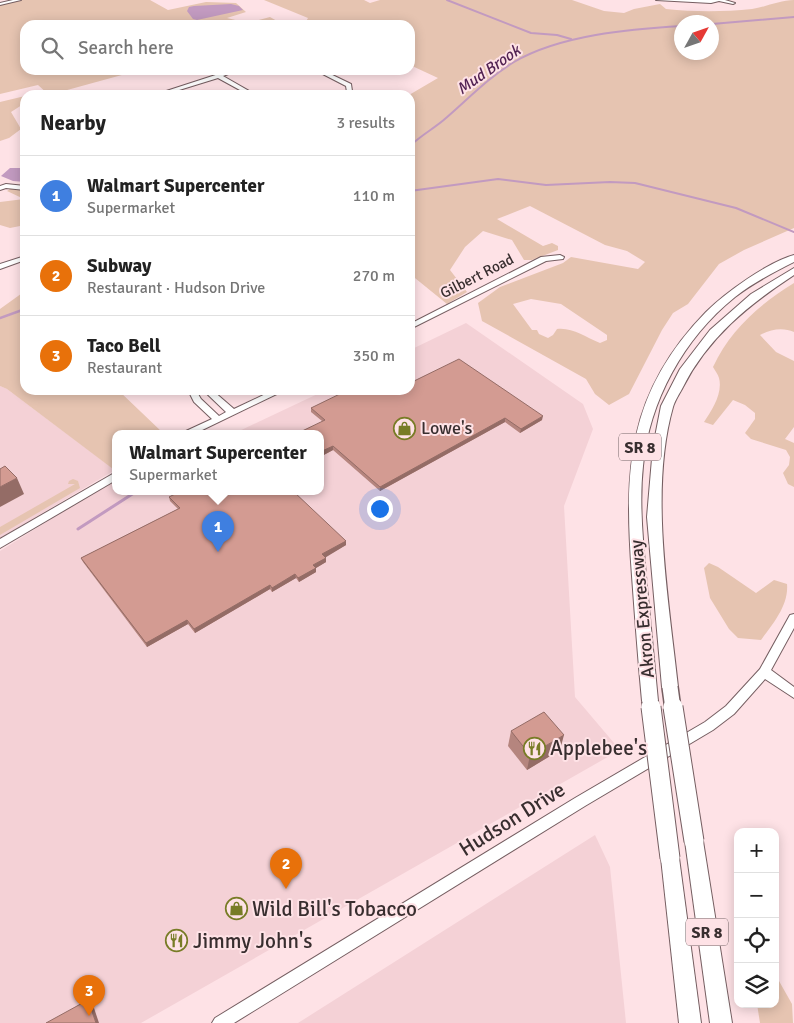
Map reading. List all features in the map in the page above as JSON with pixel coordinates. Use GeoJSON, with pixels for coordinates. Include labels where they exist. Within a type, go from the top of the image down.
{"type":"FeatureCollection","features":[{"type":"Feature","properties":{"kind":"highway","name":"Akron Expressway"},"geometry":{"type":"LineString","coordinates":[[690,1023],[650,701],[634,518],[636,476],[644,426],[655,394],[687,339],[732,295],[756,278],[794,258]]}},
{"type":"Feature","properties":{"kind":"highway","name":"Akron Expressway"},"geometry":{"type":"LineString","coordinates":[[721,1023],[670,687],[654,517],[659,447],[667,406],[686,369],[714,332],[754,296],[794,271]]}},
{"type":"Feature","properties":{"kind":"street"},"geometry":{"type":"LineString","coordinates":[[0,4],[19,0]]}},
{"type":"Feature","properties":{"kind":"street"},"geometry":{"type":"LineString","coordinates":[[658,0],[711,2],[719,0],[733,3]]}},
{"type":"Feature","properties":{"kind":"street"},"geometry":{"type":"LineString","coordinates":[[173,90],[221,75]]}},
{"type":"Feature","properties":{"kind":"street"},"geometry":{"type":"LineString","coordinates":[[328,75],[349,85],[349,90]]}},
{"type":"Feature","properties":{"kind":"street"},"geometry":{"type":"LineString","coordinates":[[218,76],[244,90]]}},
{"type":"Feature","properties":{"kind":"street"},"geometry":{"type":"LineString","coordinates":[[3,187],[20,188]]}},
{"type":"Feature","properties":{"kind":"street","name":"Gilbert Road"},"geometry":{"type":"LineString","coordinates":[[415,324],[544,259],[560,256]]}},
{"type":"Feature","properties":{"kind":"street"},"geometry":{"type":"LineString","coordinates":[[0,267],[20,260]]}},
{"type":"Feature","properties":{"kind":"street"},"geometry":{"type":"LineString","coordinates":[[194,395],[197,400],[218,420]]}},
{"type":"Feature","properties":{"kind":"street"},"geometry":{"type":"LineString","coordinates":[[212,395],[233,413]]}},
{"type":"Feature","properties":{"kind":"street"},"geometry":{"type":"LineString","coordinates":[[196,430],[271,395]]}},
{"type":"Feature","properties":{"kind":"street"},"geometry":{"type":"LineString","coordinates":[[0,544],[112,477]]}},
{"type":"Feature","properties":{"kind":"street","name":"Hudson Drive"},"geometry":{"type":"LineString","coordinates":[[220,1023],[580,802],[709,726],[730,710],[764,672],[794,619]]}},
{"type":"Feature","properties":{"kind":"street"},"geometry":{"type":"LineString","coordinates":[[764,672],[794,693]]}},
{"type":"Feature","properties":{"kind":"shaded area"},"geometry":{"type":"Polygon","coordinates":[[[19,0],[150,0],[168,10],[206,2],[236,3],[246,12],[227,18],[235,20],[20,20],[20,75],[122,75],[67,90],[44,90],[38,85],[0,94],[0,4],[19,0]]]}},
{"type":"Feature","properties":{"kind":"shaded area"},"geometry":{"type":"Polygon","coordinates":[[[264,0],[364,0],[370,3],[380,0],[572,0],[604,11],[624,13],[660,4],[666,9],[720,11],[752,9],[794,0],[794,228],[744,250],[719,264],[688,304],[673,313],[662,330],[629,394],[609,405],[595,394],[586,379],[482,321],[478,303],[500,287],[563,263],[571,257],[638,269],[645,262],[627,251],[605,245],[530,206],[497,219],[543,246],[552,243],[558,246],[558,250],[532,260],[524,260],[512,240],[483,231],[465,247],[450,270],[467,292],[447,304],[415,278],[415,91],[438,78],[415,67],[415,20],[307,20],[308,18],[264,0]],[[531,299],[513,304],[532,330],[537,330],[539,334],[548,338],[557,329],[573,331],[600,343],[607,340],[607,335],[561,304],[531,299]]]}},
{"type":"Feature","properties":{"kind":"shaded area"},"geometry":{"type":"Polygon","coordinates":[[[231,4],[239,6],[243,10],[197,20],[193,19],[187,11],[189,7],[194,6],[231,4]]]}},
{"type":"Feature","properties":{"kind":"shaded area"},"geometry":{"type":"Polygon","coordinates":[[[270,17],[275,20],[259,20],[270,17]]]}},
{"type":"Feature","properties":{"kind":"shaded area"},"geometry":{"type":"Polygon","coordinates":[[[20,97],[20,106],[11,112],[20,130],[9,138],[0,141],[0,102],[20,97]]]}},
{"type":"Feature","properties":{"kind":"shaded area"},"geometry":{"type":"Polygon","coordinates":[[[10,168],[20,168],[20,182],[1,176],[10,168]]]}},
{"type":"Feature","properties":{"kind":"shaded area"},"geometry":{"type":"Polygon","coordinates":[[[13,187],[20,188],[20,197],[7,191],[13,187]]]}},
{"type":"Feature","properties":{"kind":"shaded area"},"geometry":{"type":"Polygon","coordinates":[[[20,200],[20,226],[10,228],[0,225],[0,202],[20,200]]]}},
{"type":"Feature","properties":{"kind":"shaded area"},"geometry":{"type":"Polygon","coordinates":[[[794,283],[794,332],[777,329],[760,335],[776,352],[794,361],[794,427],[785,439],[794,443],[794,487],[788,484],[783,473],[789,465],[790,457],[786,450],[751,439],[745,433],[755,419],[755,413],[745,405],[733,400],[713,425],[704,422],[713,407],[720,384],[718,375],[713,367],[728,341],[758,309],[794,283]]]}},
{"type":"Feature","properties":{"kind":"shaded area"},"geometry":{"type":"Polygon","coordinates":[[[20,295],[20,395],[123,395],[160,430],[112,430],[112,468],[7,389],[0,386],[0,309],[20,295]]]}},
{"type":"Feature","properties":{"kind":"shaded area"},"geometry":{"type":"Polygon","coordinates":[[[466,323],[583,404],[593,429],[564,506],[575,697],[620,750],[141,1023],[0,1023],[0,551],[112,481],[112,495],[324,495],[324,430],[241,430],[315,395],[415,395],[415,348],[466,323]]]}},
{"type":"Feature","properties":{"kind":"shaded area"},"geometry":{"type":"Polygon","coordinates":[[[0,386],[7,389],[112,468],[112,472],[0,538],[0,386]]]}},
{"type":"Feature","properties":{"kind":"shaded area"},"geometry":{"type":"Polygon","coordinates":[[[73,479],[78,481],[80,488],[0,535],[0,527],[75,484],[68,484],[73,479]]]}},
{"type":"Feature","properties":{"kind":"shaded area"},"geometry":{"type":"Polygon","coordinates":[[[709,563],[756,593],[774,580],[787,584],[783,607],[761,640],[738,638],[729,629],[710,598],[704,568],[709,563]]]}},
{"type":"Feature","properties":{"kind":"shaded area"},"geometry":{"type":"Polygon","coordinates":[[[595,835],[610,867],[626,1023],[298,1023],[595,835]]]}},
{"type":"Feature","properties":{"kind":"shaded area"},"geometry":{"type":"Polygon","coordinates":[[[779,981],[792,1004],[793,1023],[760,1023],[758,1008],[779,1008],[779,981]]]}},
{"type":"Feature","properties":{"kind":"building","name":"Lowe's"},"geometry":{"type":"Polygon","coordinates":[[[459,359],[543,416],[521,429],[505,418],[380,487],[333,446],[324,450],[324,430],[304,430],[325,420],[311,408],[338,395],[415,395],[415,381],[459,359]]]}},
{"type":"Feature","properties":{"kind":"building"},"geometry":{"type":"Polygon","coordinates":[[[5,466],[17,478],[0,487],[0,469],[5,466]]]}},
{"type":"Feature","properties":{"kind":"building"},"geometry":{"type":"Polygon","coordinates":[[[173,495],[297,495],[346,541],[322,554],[326,558],[313,565],[316,568],[298,578],[295,574],[272,588],[270,585],[194,629],[187,620],[146,643],[81,558],[180,508],[169,497],[173,495]]]}},
{"type":"Feature","properties":{"kind":"building"},"geometry":{"type":"Polygon","coordinates":[[[544,712],[564,735],[530,755],[511,731],[544,712]]]}},
{"type":"Feature","properties":{"kind":"building"},"geometry":{"type":"Polygon","coordinates":[[[88,1000],[96,1023],[46,1023],[88,1000]]]}},
{"type":"Feature","properties":{"kind":"waterway"},"geometry":{"type":"LineString","coordinates":[[447,0],[531,33],[557,35],[571,39]]}},
{"type":"Feature","properties":{"kind":"waterway","name":"Mud Brook"},"geometry":{"type":"LineString","coordinates":[[719,23],[794,17]]}},
{"type":"Feature","properties":{"kind":"waterway","name":"Mud Brook"},"geometry":{"type":"LineString","coordinates":[[415,142],[442,122],[496,74],[532,53],[552,45],[596,35],[674,27]]}},
{"type":"Feature","properties":{"kind":"waterway"},"geometry":{"type":"LineString","coordinates":[[415,190],[498,179],[546,185],[610,182],[635,183],[736,208],[794,232]]}},
{"type":"Feature","properties":{"kind":"waterway","name":"Mud Brook"},"geometry":{"type":"LineString","coordinates":[[0,318],[20,311]]}},
{"type":"Feature","properties":{"kind":"waterway"},"geometry":{"type":"LineString","coordinates":[[78,529],[131,495]]}},
{"type":"Feature","properties":{"kind":"place","name":"Lowe's"},"geometry":{"type":"Point","coordinates":[405,428]}},
{"type":"Feature","properties":{"kind":"place","name":"Walmart Supercenter"},"geometry":{"type":"Point","coordinates":[218,552]}},
{"type":"Feature","properties":{"kind":"place","name":"Applebee's"},"geometry":{"type":"Point","coordinates":[534,748]}},
{"type":"Feature","properties":{"kind":"place","name":"Subway"},"geometry":{"type":"Point","coordinates":[286,889]}},
{"type":"Feature","properties":{"kind":"place","name":"Wild Bill's Tobacco"},"geometry":{"type":"Point","coordinates":[236,909]}},
{"type":"Feature","properties":{"kind":"place","name":"Jimmy John's"},"geometry":{"type":"Point","coordinates":[177,941]}},
{"type":"Feature","properties":{"kind":"place","name":"Taco Bell"},"geometry":{"type":"Point","coordinates":[89,1016]}}]}
